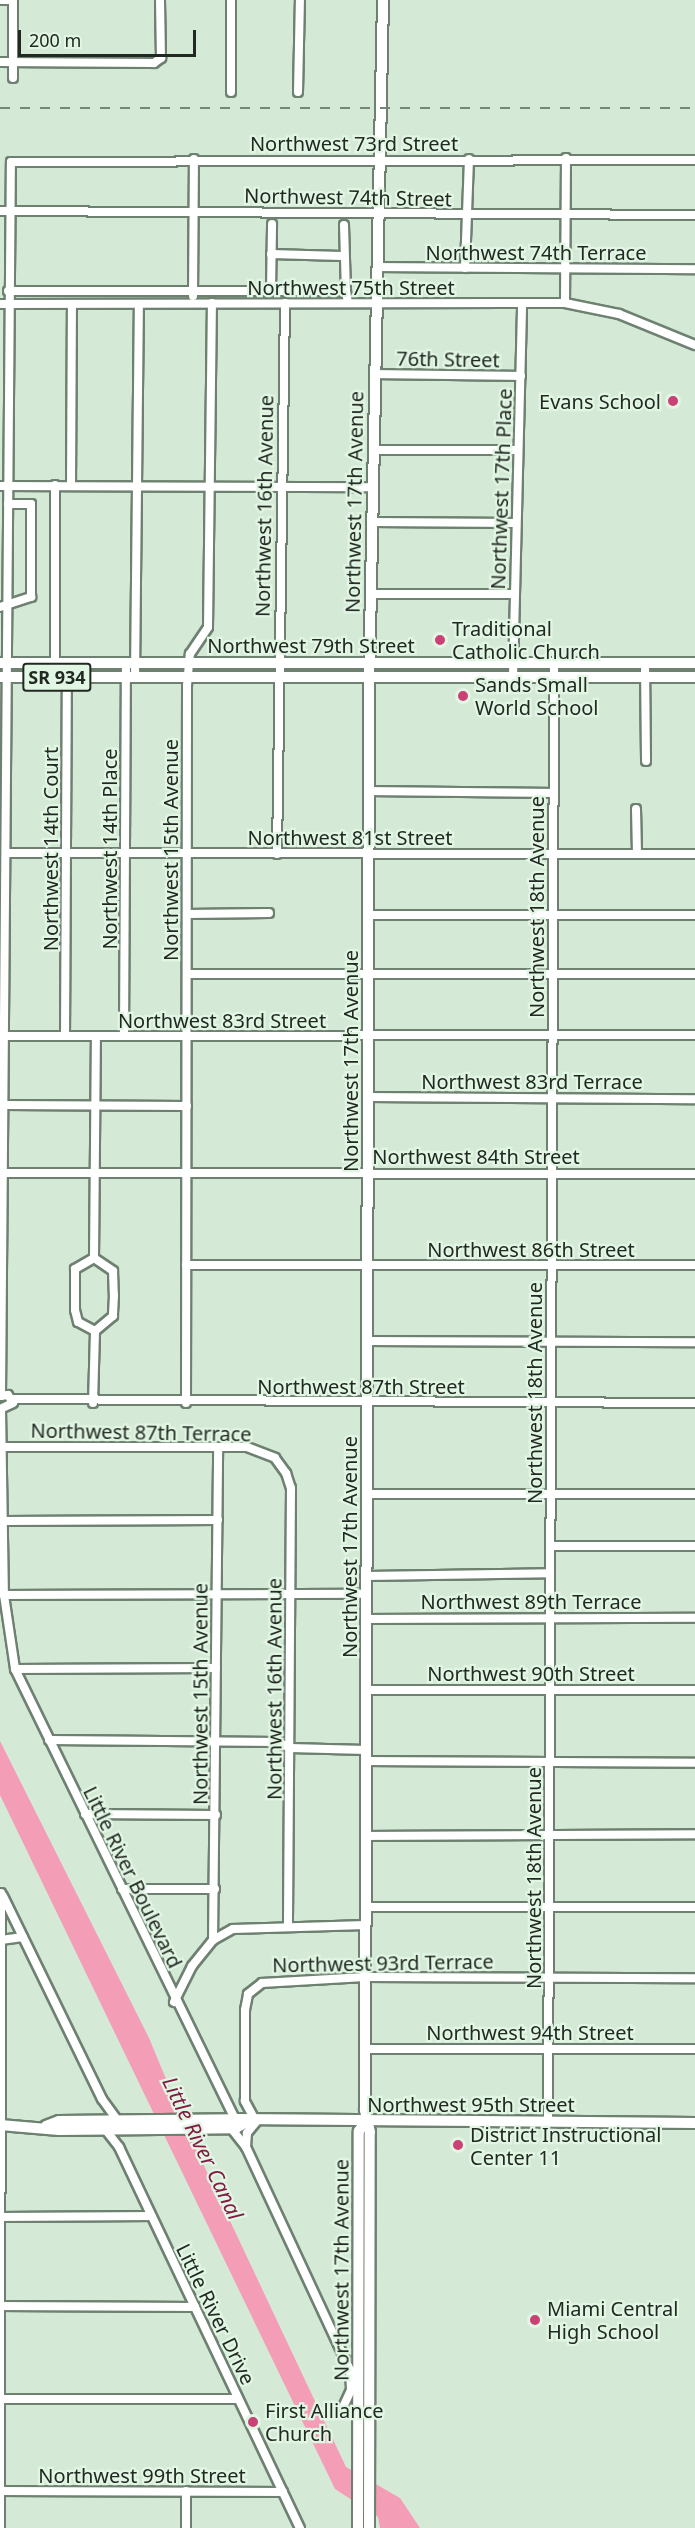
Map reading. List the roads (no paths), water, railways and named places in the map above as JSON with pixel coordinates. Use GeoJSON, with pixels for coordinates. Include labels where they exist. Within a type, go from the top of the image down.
{"type":"FeatureCollection","features":[{"type":"Feature","properties":{"kind":"main road","name":"Northwest 17th Avenue"},"geometry":{"type":"LineString","coordinates":[[369,2528],[369,2472],[360,2264],[364,2245],[370,2132],[365,2121],[369,662],[383,0]]}},
{"type":"Feature","properties":{"kind":"main road","name":"Northwest 79th Street"},"geometry":{"type":"LineString","coordinates":[[4,663],[695,663]]}},
{"type":"Feature","properties":{"kind":"main road","name":"Northwest 79th Street"},"geometry":{"type":"LineString","coordinates":[[4,677],[695,678]]}},
{"type":"Feature","properties":{"kind":"main road","name":"Northwest 95th Street"},"geometry":{"type":"LineString","coordinates":[[187,2124],[214,2119],[234,2122]]}},
{"type":"Feature","properties":{"kind":"main road","name":"Northwest 95th Street"},"geometry":{"type":"LineString","coordinates":[[0,2125],[365,2121],[695,2123]]}},
{"type":"Feature","properties":{"kind":"main road","name":"Northwest 17th Avenue"},"geometry":{"type":"LineString","coordinates":[[358,2528],[358,2466],[364,2335],[369,2289],[364,2245]]}},
{"type":"Feature","properties":{"kind":"main road"},"geometry":{"type":"LineString","coordinates":[[360,2264],[369,2289]]}},
{"type":"Feature","properties":{"kind":"street"},"geometry":{"type":"LineString","coordinates":[[0,0],[13,0],[13,78]]}},
{"type":"Feature","properties":{"kind":"street"},"geometry":{"type":"LineString","coordinates":[[0,62],[154,63],[160,58],[160,0]]}},
{"type":"Feature","properties":{"kind":"street"},"geometry":{"type":"LineString","coordinates":[[231,0],[231,92]]}},
{"type":"Feature","properties":{"kind":"street"},"geometry":{"type":"LineString","coordinates":[[298,92],[300,0]]}},
{"type":"Feature","properties":{"kind":"street"},"geometry":{"type":"LineString","coordinates":[[564,303],[566,158]]}},
{"type":"Feature","properties":{"kind":"street","name":"Northwest 73rd Street"},"geometry":{"type":"LineString","coordinates":[[4,211],[13,159],[566,158],[695,160]]}},
{"type":"Feature","properties":{"kind":"street"},"geometry":{"type":"LineString","coordinates":[[193,303],[194,159]]}},
{"type":"Feature","properties":{"kind":"street"},"geometry":{"type":"LineString","coordinates":[[465,268],[468,159]]}},
{"type":"Feature","properties":{"kind":"street"},"geometry":{"type":"LineString","coordinates":[[4,211],[8,291],[4,304],[3,607],[6,853],[2,1327],[5,1403]]}},
{"type":"Feature","properties":{"kind":"street","name":"Northwest 74th Street"},"geometry":{"type":"LineString","coordinates":[[4,211],[695,216]]}},
{"type":"Feature","properties":{"kind":"street"},"geometry":{"type":"LineString","coordinates":[[271,291],[272,224]]}},
{"type":"Feature","properties":{"kind":"street"},"geometry":{"type":"LineString","coordinates":[[344,225],[342,256],[348,303]]}},
{"type":"Feature","properties":{"kind":"street"},"geometry":{"type":"LineString","coordinates":[[271,254],[342,256]]}},
{"type":"Feature","properties":{"kind":"street","name":"Northwest 74th Terrace"},"geometry":{"type":"LineString","coordinates":[[377,267],[695,269]]}},
{"type":"Feature","properties":{"kind":"street"},"geometry":{"type":"LineString","coordinates":[[8,291],[346,291]]}},
{"type":"Feature","properties":{"kind":"street","name":"Northwest 15th Avenue"},"geometry":{"type":"LineString","coordinates":[[186,1403],[187,677],[188,663],[208,627],[212,486],[212,303]]}},
{"type":"Feature","properties":{"kind":"street","name":"Northwest 16th Avenue"},"geometry":{"type":"LineString","coordinates":[[277,854],[279,485],[285,303]]}},
{"type":"Feature","properties":{"kind":"street","name":"Northwest 17th Place"},"geometry":{"type":"LineString","coordinates":[[513,677],[522,303]]}},
{"type":"Feature","properties":{"kind":"street","name":"Northwest 75th Street"},"geometry":{"type":"LineString","coordinates":[[4,304],[564,303],[619,314],[695,345]]}},
{"type":"Feature","properties":{"kind":"street"},"geometry":{"type":"LineString","coordinates":[[71,486],[72,304]]}},
{"type":"Feature","properties":{"kind":"street","name":"Northwest 14th Place"},"geometry":{"type":"LineString","coordinates":[[124,1036],[130,663],[138,486],[139,304]]}},
{"type":"Feature","properties":{"kind":"street","name":"76th Street"},"geometry":{"type":"LineString","coordinates":[[375,374],[521,376]]}},
{"type":"Feature","properties":{"kind":"street"},"geometry":{"type":"LineString","coordinates":[[373,450],[518,450]]}},
{"type":"Feature","properties":{"kind":"street"},"geometry":{"type":"LineString","coordinates":[[55,677],[56,485]]}},
{"type":"Feature","properties":{"kind":"street"},"geometry":{"type":"LineString","coordinates":[[4,486],[373,487]]}},
{"type":"Feature","properties":{"kind":"street"},"geometry":{"type":"LineString","coordinates":[[3,607],[31,597],[31,504],[5,510]]}},
{"type":"Feature","properties":{"kind":"street"},"geometry":{"type":"LineString","coordinates":[[372,522],[516,523]]}},
{"type":"Feature","properties":{"kind":"street"},"geometry":{"type":"LineString","coordinates":[[371,594],[515,594]]}},
{"type":"Feature","properties":{"kind":"street","name":"Northwest 14th Court"},"geometry":{"type":"LineString","coordinates":[[65,1036],[67,663]]}},
{"type":"Feature","properties":{"kind":"street","name":"Northwest 18th Avenue"},"geometry":{"type":"LineString","coordinates":[[548,2122],[550,1906],[547,1834],[551,1762],[550,1403],[554,663]]}},
{"type":"Feature","properties":{"kind":"street"},"geometry":{"type":"LineString","coordinates":[[645,663],[646,761]]}},
{"type":"Feature","properties":{"kind":"street"},"geometry":{"type":"LineString","coordinates":[[369,791],[553,793]]}},
{"type":"Feature","properties":{"kind":"street"},"geometry":{"type":"LineString","coordinates":[[636,808],[637,854]]}},
{"type":"Feature","properties":{"kind":"street","name":"Northwest 81st Street"},"geometry":{"type":"LineString","coordinates":[[6,853],[695,854]]}},
{"type":"Feature","properties":{"kind":"street"},"geometry":{"type":"LineString","coordinates":[[187,914],[269,913]]}},
{"type":"Feature","properties":{"kind":"street"},"geometry":{"type":"LineString","coordinates":[[368,915],[695,915]]}},
{"type":"Feature","properties":{"kind":"street"},"geometry":{"type":"LineString","coordinates":[[187,974],[695,974]]}},
{"type":"Feature","properties":{"kind":"street","name":"Northwest 83rd Street"},"geometry":{"type":"LineString","coordinates":[[3,1036],[695,1035]]}},
{"type":"Feature","properties":{"kind":"street"},"geometry":{"type":"LineString","coordinates":[[94,1258],[96,1036]]}},
{"type":"Feature","properties":{"kind":"street","name":"Northwest 83rd Terrace"},"geometry":{"type":"LineString","coordinates":[[368,1097],[695,1099]]}},
{"type":"Feature","properties":{"kind":"street"},"geometry":{"type":"LineString","coordinates":[[5,1105],[187,1106]]}},
{"type":"Feature","properties":{"kind":"street","name":"Northwest 84th Street"},"geometry":{"type":"LineString","coordinates":[[5,1173],[551,1171],[695,1174]]}},
{"type":"Feature","properties":{"kind":"street"},"geometry":{"type":"LineString","coordinates":[[93,1403],[95,1331],[113,1316],[113,1271],[94,1258]]}},
{"type":"Feature","properties":{"kind":"street"},"geometry":{"type":"LineString","coordinates":[[94,1258],[75,1269],[78,1322],[95,1331]]}},
{"type":"Feature","properties":{"kind":"street","name":"Northwest 86th Street"},"geometry":{"type":"LineString","coordinates":[[186,1265],[695,1265]]}},
{"type":"Feature","properties":{"kind":"street"},"geometry":{"type":"LineString","coordinates":[[368,1341],[695,1342]]}},
{"type":"Feature","properties":{"kind":"street","name":"Northwest 87th Street"},"geometry":{"type":"LineString","coordinates":[[5,1403],[695,1403]]}},
{"type":"Feature","properties":{"kind":"street","name":"Little River Boulevard"},"geometry":{"type":"LineString","coordinates":[[5,1403],[2,1474],[4,1594],[15,1669],[246,2147],[350,2370],[351,2390],[343,2407]]}},
{"type":"Feature","properties":{"kind":"street","name":"Northwest 87th Terrace"},"geometry":{"type":"LineString","coordinates":[[4,1447],[247,1447],[275,1458]]}},
{"type":"Feature","properties":{"kind":"street","name":"Northwest 15th Avenue"},"geometry":{"type":"LineString","coordinates":[[213,1940],[218,1447]]}},
{"type":"Feature","properties":{"kind":"street","name":"Northwest 16th Avenue"},"geometry":{"type":"LineString","coordinates":[[275,1458],[291,1488],[288,1925]]}},
{"type":"Feature","properties":{"kind":"street"},"geometry":{"type":"LineString","coordinates":[[367,1494],[695,1494]]}},
{"type":"Feature","properties":{"kind":"street"},"geometry":{"type":"LineString","coordinates":[[4,1521],[218,1520]]}},
{"type":"Feature","properties":{"kind":"street"},"geometry":{"type":"LineString","coordinates":[[551,1546],[695,1546]]}},
{"type":"Feature","properties":{"kind":"street"},"geometry":{"type":"LineString","coordinates":[[367,1576],[550,1573]]}},
{"type":"Feature","properties":{"kind":"street"},"geometry":{"type":"LineString","coordinates":[[4,1594],[367,1594]]}},
{"type":"Feature","properties":{"kind":"street","name":"Northwest 89th Terrace"},"geometry":{"type":"LineString","coordinates":[[367,1618],[695,1618]]}},
{"type":"Feature","properties":{"kind":"street"},"geometry":{"type":"LineString","coordinates":[[15,1669],[216,1668]]}},
{"type":"Feature","properties":{"kind":"street","name":"Northwest 90th Street"},"geometry":{"type":"LineString","coordinates":[[367,1690],[695,1690]]}},
{"type":"Feature","properties":{"kind":"street"},"geometry":{"type":"LineString","coordinates":[[49,1740],[278,1742],[290,1748],[366,1755],[551,1762],[695,1763]]}},
{"type":"Feature","properties":{"kind":"street"},"geometry":{"type":"LineString","coordinates":[[85,1814],[216,1815]]}},
{"type":"Feature","properties":{"kind":"street"},"geometry":{"type":"LineString","coordinates":[[366,1836],[695,1834]]}},
{"type":"Feature","properties":{"kind":"street"},"geometry":{"type":"LineString","coordinates":[[122,1889],[215,1889]]}},
{"type":"Feature","properties":{"kind":"street"},"geometry":{"type":"LineString","coordinates":[[1,1892],[102,2099],[121,2124],[119,2147]]}},
{"type":"Feature","properties":{"kind":"street"},"geometry":{"type":"LineString","coordinates":[[0,2528],[1,1892]]}},
{"type":"Feature","properties":{"kind":"street"},"geometry":{"type":"LineString","coordinates":[[366,1907],[695,1907]]}},
{"type":"Feature","properties":{"kind":"street"},"geometry":{"type":"LineString","coordinates":[[174,2002],[192,1966],[213,1940],[233,1929],[288,1925],[366,1925]]}},
{"type":"Feature","properties":{"kind":"street"},"geometry":{"type":"LineString","coordinates":[[2,1940],[23,1937]]}},
{"type":"Feature","properties":{"kind":"street","name":"Northwest 93rd Terrace"},"geometry":{"type":"LineString","coordinates":[[245,2102],[245,2010],[254,1987],[291,1978],[695,1978]]}},
{"type":"Feature","properties":{"kind":"street","name":"Northwest 94th Street"},"geometry":{"type":"LineString","coordinates":[[365,2049],[695,2049]]}},
{"type":"Feature","properties":{"kind":"street"},"geometry":{"type":"LineString","coordinates":[[101,2125],[102,2099]]}},
{"type":"Feature","properties":{"kind":"street"},"geometry":{"type":"LineString","coordinates":[[214,2119],[223,2100]]}},
{"type":"Feature","properties":{"kind":"street"},"geometry":{"type":"LineString","coordinates":[[234,2122],[245,2102]]}},
{"type":"Feature","properties":{"kind":"street"},"geometry":{"type":"LineString","coordinates":[[245,2102],[252,2122],[246,2147]]}},
{"type":"Feature","properties":{"kind":"street","name":"Little River Drive"},"geometry":{"type":"LineString","coordinates":[[101,2125],[119,2147],[300,2528]]}},
{"type":"Feature","properties":{"kind":"street"},"geometry":{"type":"LineString","coordinates":[[0,2217],[151,2216]]}},
{"type":"Feature","properties":{"kind":"street"},"geometry":{"type":"LineString","coordinates":[[0,2306],[195,2307]]}},
{"type":"Feature","properties":{"kind":"street"},"geometry":{"type":"LineString","coordinates":[[0,2399],[238,2399]]}},
{"type":"Feature","properties":{"kind":"street","name":"Northwest 99th Street"},"geometry":{"type":"LineString","coordinates":[[0,2491],[283,2492]]}},
{"type":"Feature","properties":{"kind":"street"},"geometry":{"type":"LineString","coordinates":[[186,2491],[186,2528]]}},
{"type":"Feature","properties":{"kind":"railway"},"geometry":{"type":"LineString","coordinates":[[0,108],[695,108]]}},
{"type":"Feature","properties":{"kind":"place","name":"Evans School"},"geometry":{"type":"Point","coordinates":[673,401]}},
{"type":"Feature","properties":{"kind":"place","name":"Traditional Catholic Church"},"geometry":{"type":"Point","coordinates":[440,640]}},
{"type":"Feature","properties":{"kind":"place","name":"Sands Small World School"},"geometry":{"type":"Point","coordinates":[463,696]}},
{"type":"Feature","properties":{"kind":"place","name":"District Instructional Center 11"},"geometry":{"type":"Point","coordinates":[458,2145]}},
{"type":"Feature","properties":{"kind":"place","name":"Miami Central High School"},"geometry":{"type":"Point","coordinates":[535,2320]}},
{"type":"Feature","properties":{"kind":"place","name":"First Alliance Church"},"geometry":{"type":"Point","coordinates":[253,2422]}},
{"type":"Feature","properties":{"kind":"water label","name":"Little River Canal"},"geometry":{"type":"Point","coordinates":[203,2148]}}]}
